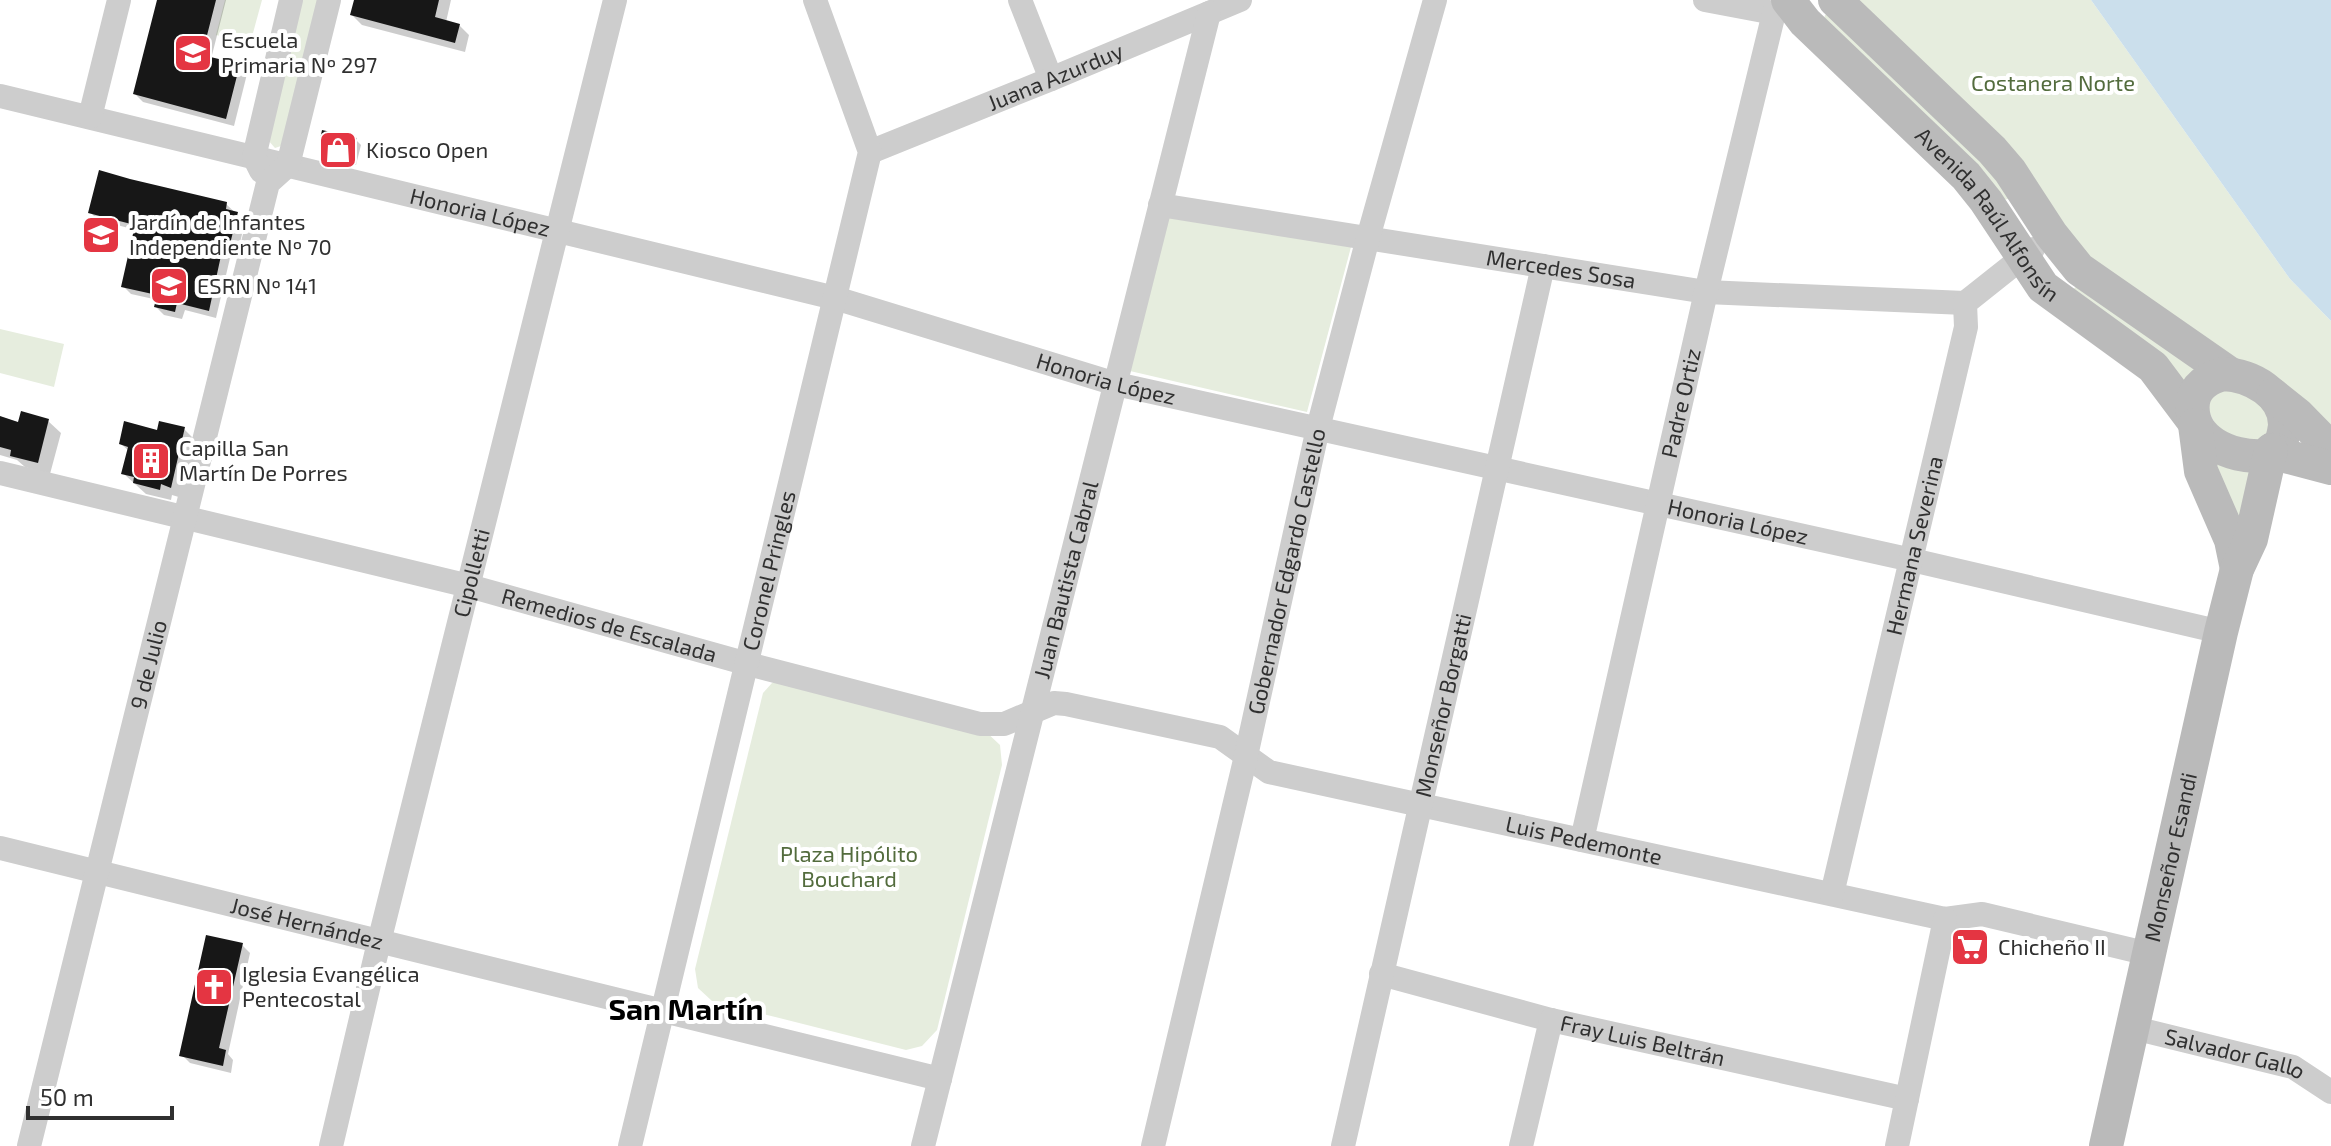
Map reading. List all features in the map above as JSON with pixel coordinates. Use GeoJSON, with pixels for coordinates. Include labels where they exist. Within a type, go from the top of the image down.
{"type":"FeatureCollection","features":[{"type":"Feature","properties":{"kind":"main road","name":"Avenida Raúl Alfonsín"},"geometry":{"type":"LineString","coordinates":[[1835,0],[1992,150],[2079,269],[2230,374],[2256,382],[2298,415],[2331,449]]}},
{"type":"Feature","properties":{"kind":"main road","name":"Avenida Raúl Alfonsín"},"geometry":{"type":"LineString","coordinates":[[1787,4],[1966,176],[2043,287],[2153,367],[2205,439],[2233,453],[2253,457],[2263,456],[2272,450],[2331,468]]}},
{"type":"Feature","properties":{"kind":"main road"},"geometry":{"type":"LineString","coordinates":[[2193,422],[2194,395],[2200,386],[2211,377],[2230,374]]}},
{"type":"Feature","properties":{"kind":"main road"},"geometry":{"type":"LineString","coordinates":[[2272,394],[2285,419],[2279,445],[2272,450]]}},
{"type":"Feature","properties":{"kind":"main road","name":"Monseñor Esandi"},"geometry":{"type":"LineString","coordinates":[[2193,422],[2201,471],[2231,540],[2237,569]]}},
{"type":"Feature","properties":{"kind":"main road","name":"Monseñor Esandi"},"geometry":{"type":"LineString","coordinates":[[2106,1146],[2221,632],[2237,569],[2251,539],[2272,450]]}},
{"type":"Feature","properties":{"kind":"street"},"geometry":{"type":"LineString","coordinates":[[90,117],[119,0]]}},
{"type":"Feature","properties":{"kind":"street"},"geometry":{"type":"LineString","coordinates":[[291,0],[254,157],[268,183],[288,165],[329,0]]}},
{"type":"Feature","properties":{"kind":"street","name":"Cipolletti"},"geometry":{"type":"LineString","coordinates":[[331,1146],[379,942],[615,0]]}},
{"type":"Feature","properties":{"kind":"street"},"geometry":{"type":"LineString","coordinates":[[815,0],[870,152]]}},
{"type":"Feature","properties":{"kind":"street"},"geometry":{"type":"LineString","coordinates":[[1020,0],[1051,79]]}},
{"type":"Feature","properties":{"kind":"street","name":"Gobernador Edgardo Castello"},"geometry":{"type":"LineString","coordinates":[[1153,1146],[1246,756],[1318,428],[1435,0]]}},
{"type":"Feature","properties":{"kind":"street"},"geometry":{"type":"LineString","coordinates":[[1705,0],[1787,4]]}},
{"type":"Feature","properties":{"kind":"street","name":"Padre Ortiz"},"geometry":{"type":"LineString","coordinates":[[1582,840],[1706,292],[1787,4]]}},
{"type":"Feature","properties":{"kind":"street","name":"Juana Azurduy"},"geometry":{"type":"LineString","coordinates":[[870,152],[1223,5]]}},
{"type":"Feature","properties":{"kind":"street","name":"Juan Bautista Cabral"},"geometry":{"type":"LineString","coordinates":[[923,1146],[1160,205],[1223,5]]}},
{"type":"Feature","properties":{"kind":"street","name":"Honoria López"},"geometry":{"type":"LineString","coordinates":[[0,96],[835,298],[1116,384],[1912,560],[2221,632]]}},
{"type":"Feature","properties":{"kind":"street","name":"Coronel Pringles"},"geometry":{"type":"LineString","coordinates":[[630,1146],[870,152]]}},
{"type":"Feature","properties":{"kind":"street","name":"9 de Julio"},"geometry":{"type":"LineString","coordinates":[[29,1146],[268,183]]}},
{"type":"Feature","properties":{"kind":"street","name":"Mercedes Sosa"},"geometry":{"type":"LineString","coordinates":[[1160,205],[1706,292],[1965,303]]}},
{"type":"Feature","properties":{"kind":"street"},"geometry":{"type":"LineString","coordinates":[[1965,303],[2051,234]]}},
{"type":"Feature","properties":{"kind":"street","name":"Monseñor Borgatti"},"geometry":{"type":"LineString","coordinates":[[1343,1146],[1543,266]]}},
{"type":"Feature","properties":{"kind":"street","name":"Hermana Severina"},"geometry":{"type":"LineString","coordinates":[[1832,894],[1966,327],[1965,303]]}},
{"type":"Feature","properties":{"kind":"street","name":"Remedios de Escalada"},"geometry":{"type":"LineString","coordinates":[[0,473],[469,586],[748,664],[980,724],[1004,724],[1031,715]]}},
{"type":"Feature","properties":{"kind":"street","name":"Luis Pedemonte"},"geometry":{"type":"LineString","coordinates":[[1031,715],[1054,703],[1066,704],[1220,737],[1269,772],[1945,919],[1982,914],[2149,954]]}},
{"type":"Feature","properties":{"kind":"street","name":"José Hernández"},"geometry":{"type":"LineString","coordinates":[[0,848],[940,1079]]}},
{"type":"Feature","properties":{"kind":"street"},"geometry":{"type":"LineString","coordinates":[[1897,1146],[1945,919]]}},
{"type":"Feature","properties":{"kind":"street","name":"Fray Luis Beltrán"},"geometry":{"type":"LineString","coordinates":[[1381,974],[1551,1020],[1907,1099]]}},
{"type":"Feature","properties":{"kind":"street"},"geometry":{"type":"LineString","coordinates":[[1521,1146],[1551,1020]]}},
{"type":"Feature","properties":{"kind":"street","name":"Salvador Gallo"},"geometry":{"type":"LineString","coordinates":[[2134,1028],[2293,1067],[2331,1092]]}},
{"type":"Feature","properties":{"kind":"green space"},"geometry":{"type":"Polygon","coordinates":[[[225,0],[262,0],[250,44],[216,35],[225,0]]]}},
{"type":"Feature","properties":{"kind":"green space"},"geometry":{"type":"Polygon","coordinates":[[[298,0],[323,0],[284,145],[275,148],[268,140],[298,0]]]}},
{"type":"Feature","properties":{"kind":"green space","name":"Costanera Norte"},"geometry":{"type":"Polygon","coordinates":[[[1853,0],[2091,0],[2290,279],[2331,321],[2331,429],[2251,370],[2104,274],[1853,0]]]}},
{"type":"Feature","properties":{"kind":"green space"},"geometry":{"type":"Polygon","coordinates":[[[1832,14],[1993,168],[2009,193],[2008,199],[2003,200],[1823,23],[1825,15],[1832,14]]]}},
{"type":"Feature","properties":{"kind":"green space"},"geometry":{"type":"Polygon","coordinates":[[[1168,217],[1351,247],[1307,412],[1130,371],[1168,217]]]}},
{"type":"Feature","properties":{"kind":"green space"},"geometry":{"type":"Polygon","coordinates":[[[2078,285],[2201,366],[2188,394],[2070,292],[2078,285]]]}},
{"type":"Feature","properties":{"kind":"green space"},"geometry":{"type":"Polygon","coordinates":[[[0,329],[64,344],[54,387],[0,373],[0,329]]]}},
{"type":"Feature","properties":{"kind":"green space"},"geometry":{"type":"Polygon","coordinates":[[[2218,387],[2252,391],[2274,422],[2258,446],[2223,437],[2208,411],[2209,394],[2218,387]]]}},
{"type":"Feature","properties":{"kind":"green space"},"geometry":{"type":"Polygon","coordinates":[[[2206,448],[2255,465],[2244,530],[2206,448]]]}},
{"type":"Feature","properties":{"kind":"green space","name":"Plaza Hipólito Bouchard"},"geometry":{"type":"Polygon","coordinates":[[[784,680],[983,729],[1000,745],[1002,765],[937,1030],[922,1046],[906,1050],[712,1001],[698,988],[695,969],[763,693],[772,683],[784,680]]]}},
{"type":"Feature","properties":{"kind":"water"},"geometry":{"type":"Polygon","coordinates":[[[2091,0],[2331,0],[2331,321],[2290,279],[2091,0]]]}},
{"type":"Feature","properties":{"kind":"building","name":"Escuela Primaria Nº 297"},"geometry":{"type":"Polygon","coordinates":[[[157,0],[216,0],[202,55],[240,64],[226,119],[133,94],[157,0]]]}},
{"type":"Feature","properties":{"kind":"building"},"geometry":{"type":"Polygon","coordinates":[[[354,0],[439,0],[435,17],[460,24],[455,43],[350,15],[354,0]]]}},
{"type":"Feature","properties":{"kind":"building","name":"Kiosco Open"},"geometry":{"type":"Polygon","coordinates":[[[322,130],[357,138],[351,161],[325,155],[319,144],[322,130]]]}},
{"type":"Feature","properties":{"kind":"building","name":"ESRN Nº 141"},"geometry":{"type":"Polygon","coordinates":[[[99,170],[227,202],[226,209],[238,212],[228,252],[222,251],[209,311],[177,303],[175,312],[154,307],[157,295],[121,287],[135,225],[88,213],[99,170]]]}},
{"type":"Feature","properties":{"kind":"building"},"geometry":{"type":"Polygon","coordinates":[[[21,411],[49,419],[38,463],[10,456],[11,450],[0,447],[0,416],[18,422],[21,411]]]}},
{"type":"Feature","properties":{"kind":"building","name":"Capilla San Martín De Porres"},"geometry":{"type":"Polygon","coordinates":[[[124,421],[157,430],[159,421],[185,427],[171,488],[161,484],[160,490],[133,483],[134,477],[121,474],[128,447],[119,444],[124,421]]]}},
{"type":"Feature","properties":{"kind":"building","name":"Iglesia Evangélica Pentecostal"},"geometry":{"type":"Polygon","coordinates":[[[206,935],[243,943],[219,1048],[226,1050],[223,1066],[179,1056],[206,935]]]}},
{"type":"Feature","properties":{"kind":"place","name":"Escuela Primaria Nº 297"},"geometry":{"type":"Point","coordinates":[193,53]}},
{"type":"Feature","properties":{"kind":"place","name":"Kiosco Open"},"geometry":{"type":"Point","coordinates":[338,150]}},
{"type":"Feature","properties":{"kind":"place","name":"Jardín de Infantes Independiente Nº 70"},"geometry":{"type":"Point","coordinates":[101,235]}},
{"type":"Feature","properties":{"kind":"place","name":"ESRN Nº 141"},"geometry":{"type":"Point","coordinates":[169,286]}},
{"type":"Feature","properties":{"kind":"place","name":"Capilla San Martín De Porres"},"geometry":{"type":"Point","coordinates":[151,461]}},
{"type":"Feature","properties":{"kind":"place","name":"Chicheño II"},"geometry":{"type":"Point","coordinates":[1970,947]}},
{"type":"Feature","properties":{"kind":"place","name":"Iglesia Evangélica Pentecostal"},"geometry":{"type":"Point","coordinates":[214,987]}},
{"type":"Feature","properties":{"kind":"district","name":"San Martín"},"geometry":{"type":"Point","coordinates":[686,1010]}}]}
